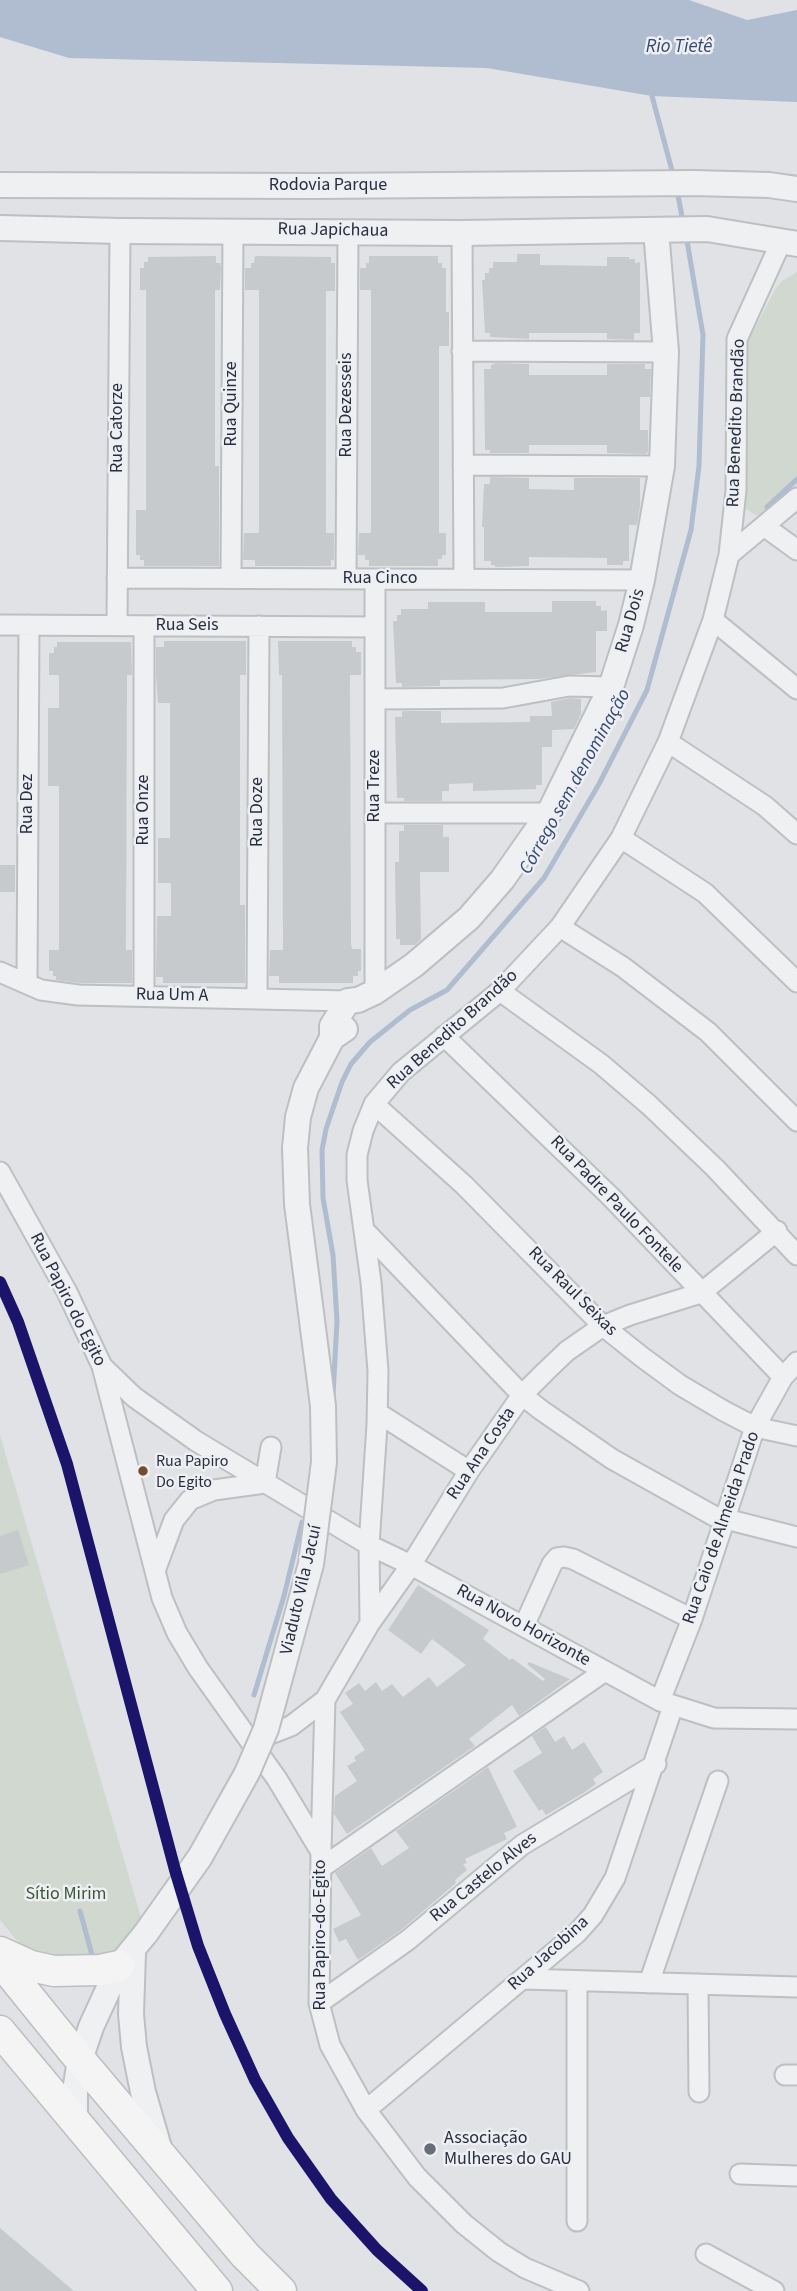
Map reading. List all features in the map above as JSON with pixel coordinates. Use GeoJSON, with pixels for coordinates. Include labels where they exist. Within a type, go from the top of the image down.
{"type":"FeatureCollection","features":[{"type":"Feature","properties":{"kind":"main road"},"geometry":{"type":"LineString","coordinates":[[0,1952],[31,1966],[77,1972],[133,1951]]}},
{"type":"Feature","properties":{"kind":"main road"},"geometry":{"type":"LineString","coordinates":[[0,1961],[245,2255],[281,2291]]}},
{"type":"Feature","properties":{"kind":"main road"},"geometry":{"type":"LineString","coordinates":[[0,2031],[217,2291]]}},
{"type":"Feature","properties":{"kind":"street","name":"Rodovia Parque"},"geometry":{"type":"LineString","coordinates":[[0,185],[694,183],[769,185],[797,189]]}},
{"type":"Feature","properties":{"kind":"street","name":"Rua Japichaua"},"geometry":{"type":"LineString","coordinates":[[0,229],[462,233],[707,229],[789,243]]}},
{"type":"Feature","properties":{"kind":"street","name":"Rua Dois"},"geometry":{"type":"LineString","coordinates":[[295,1148],[302,1097],[332,1038],[342,1033],[356,1011],[360,998],[414,965],[469,918],[502,880],[549,813],[611,687],[642,580],[662,466],[666,352],[661,229]]}},
{"type":"Feature","properties":{"kind":"street","name":"Rua Quinze"},"geometry":{"type":"LineString","coordinates":[[231,578],[233,230]]}},
{"type":"Feature","properties":{"kind":"street","name":"Rua Catorze"},"geometry":{"type":"LineString","coordinates":[[117,625],[120,232]]}},
{"type":"Feature","properties":{"kind":"street","name":"Rua Dezesseis"},"geometry":{"type":"LineString","coordinates":[[346,579],[348,232]]}},
{"type":"Feature","properties":{"kind":"street"},"geometry":{"type":"LineString","coordinates":[[462,233],[464,579]]}},
{"type":"Feature","properties":{"kind":"street","name":"Rua Benedito Brandão"},"geometry":{"type":"LineString","coordinates":[[370,1623],[369,1545],[378,1413],[376,1330],[357,1180],[357,1155],[363,1131],[374,1104],[401,1072],[500,991],[561,926],[621,838],[668,742],[713,620],[729,555],[736,490],[737,339],[789,243]]}},
{"type":"Feature","properties":{"kind":"street"},"geometry":{"type":"LineString","coordinates":[[462,351],[666,352]]}},
{"type":"Feature","properties":{"kind":"street"},"geometry":{"type":"LineString","coordinates":[[463,465],[662,466]]}},
{"type":"Feature","properties":{"kind":"street"},"geometry":{"type":"LineString","coordinates":[[729,555],[797,498]]}},
{"type":"Feature","properties":{"kind":"street"},"geometry":{"type":"LineString","coordinates":[[764,526],[797,550]]}},
{"type":"Feature","properties":{"kind":"street","name":"Rua Cinco"},"geometry":{"type":"LineString","coordinates":[[117,578],[642,580]]}},
{"type":"Feature","properties":{"kind":"street","name":"Rua Treze"},"geometry":{"type":"LineString","coordinates":[[360,998],[374,813],[375,579]]}},
{"type":"Feature","properties":{"kind":"street"},"geometry":{"type":"LineString","coordinates":[[713,620],[797,689]]}},
{"type":"Feature","properties":{"kind":"street","name":"Rua Seis"},"geometry":{"type":"LineString","coordinates":[[0,625],[375,627]]}},
{"type":"Feature","properties":{"kind":"street","name":"Rua Dez"},"geometry":{"type":"LineString","coordinates":[[27,982],[29,625]]}},
{"type":"Feature","properties":{"kind":"street","name":"Rua Onze"},"geometry":{"type":"LineString","coordinates":[[144,625],[144,995]]}},
{"type":"Feature","properties":{"kind":"street","name":"Rua Doze"},"geometry":{"type":"LineString","coordinates":[[257,998],[259,626]]}},
{"type":"Feature","properties":{"kind":"street"},"geometry":{"type":"LineString","coordinates":[[374,699],[503,698],[569,686],[611,687]]}},
{"type":"Feature","properties":{"kind":"street"},"geometry":{"type":"LineString","coordinates":[[668,742],[765,806],[797,834]]}},
{"type":"Feature","properties":{"kind":"street"},"geometry":{"type":"LineString","coordinates":[[374,813],[549,813]]}},
{"type":"Feature","properties":{"kind":"street"},"geometry":{"type":"LineString","coordinates":[[621,838],[705,893],[797,982]]}},
{"type":"Feature","properties":{"kind":"street"},"geometry":{"type":"LineString","coordinates":[[561,926],[623,967],[708,1032],[797,1121]]}},
{"type":"Feature","properties":{"kind":"street","name":"Rua Um A"},"geometry":{"type":"LineString","coordinates":[[0,972],[52,993],[321,1002],[360,998]]}},
{"type":"Feature","properties":{"kind":"street"},"geometry":{"type":"LineString","coordinates":[[500,991],[601,1064],[649,1105],[777,1231],[797,1255]]}},
{"type":"Feature","properties":{"kind":"street","name":"Rua Padre Paulo Fontele"},"geometry":{"type":"LineString","coordinates":[[444,1036],[611,1198],[783,1377]]}},
{"type":"Feature","properties":{"kind":"street","name":"Rua Raul Seixas"},"geometry":{"type":"LineString","coordinates":[[374,1104],[474,1195],[603,1326],[680,1385],[724,1412],[755,1427],[797,1436]]}},
{"type":"Feature","properties":{"kind":"street","name":"Viaduto Vila Jacuí"},"geometry":{"type":"LineString","coordinates":[[75,2121],[75,2091],[80,2060],[90,2027],[133,1951],[200,1857],[247,1773],[265,1730],[311,1564],[324,1462],[323,1406],[297,1205],[295,1148]]}},
{"type":"Feature","properties":{"kind":"street","name":"Rua Papiro do Egito"},"geometry":{"type":"LineString","coordinates":[[0,1172],[67,1292],[102,1366],[162,1598],[177,1633],[198,1668],[249,1740]]}},
{"type":"Feature","properties":{"kind":"street"},"geometry":{"type":"LineString","coordinates":[[364,1230],[522,1395],[612,1459],[724,1521],[797,1537]]}},
{"type":"Feature","properties":{"kind":"street","name":"Rua Ana Costa"},"geometry":{"type":"LineString","coordinates":[[249,1740],[291,1726],[325,1700],[370,1623],[522,1395],[567,1352],[603,1326],[701,1293],[777,1231]]}},
{"type":"Feature","properties":{"kind":"street","name":"Rua Caio de Almeida Prado"},"geometry":{"type":"LineString","coordinates":[[667,1703],[755,1427],[783,1377],[797,1362]]}},
{"type":"Feature","properties":{"kind":"street","name":"Rua Novo Horizonte"},"geometry":{"type":"LineString","coordinates":[[102,1366],[161,1418],[265,1483],[369,1545],[667,1703],[714,1718],[797,1719]]}},
{"type":"Feature","properties":{"kind":"street"},"geometry":{"type":"LineString","coordinates":[[378,1413],[469,1471]]}},
{"type":"Feature","properties":{"kind":"street"},"geometry":{"type":"LineString","coordinates":[[155,1571],[174,1520],[190,1500],[214,1490],[265,1483],[271,1447]]}},
{"type":"Feature","properties":{"kind":"street"},"geometry":{"type":"LineString","coordinates":[[524,1626],[552,1564],[557,1558],[564,1557],[573,1559],[692,1619]]}},
{"type":"Feature","properties":{"kind":"street"},"geometry":{"type":"LineString","coordinates":[[321,1860],[605,1671]]}},
{"type":"Feature","properties":{"kind":"street"},"geometry":{"type":"LineString","coordinates":[[321,1860],[325,1700]]}},
{"type":"Feature","properties":{"kind":"street","name":"Rua Jacobina"},"geometry":{"type":"LineString","coordinates":[[366,2110],[577,1933],[604,1899],[615,1878],[656,1764],[667,1703]]}},
{"type":"Feature","properties":{"kind":"street","name":"Rua Papiro-do-Egito"},"geometry":{"type":"LineString","coordinates":[[249,1740],[277,1779],[321,1860],[319,2003],[330,2045],[366,2110],[417,2177],[464,2224],[499,2252],[525,2268],[579,2291]]}},
{"type":"Feature","properties":{"kind":"street","name":"Rua Castelo Alves"},"geometry":{"type":"LineString","coordinates":[[319,2003],[408,1940],[482,1875],[522,1845],[656,1764]]}},
{"type":"Feature","properties":{"kind":"street"},"geometry":{"type":"LineString","coordinates":[[649,1983],[718,1781]]}},
{"type":"Feature","properties":{"kind":"street"},"geometry":{"type":"LineString","coordinates":[[133,1951],[131,2014],[134,2048],[160,2152]]}},
{"type":"Feature","properties":{"kind":"street"},"geometry":{"type":"LineString","coordinates":[[523,1979],[797,1987]]}},
{"type":"Feature","properties":{"kind":"street"},"geometry":{"type":"LineString","coordinates":[[577,1982],[577,2221]]}},
{"type":"Feature","properties":{"kind":"street"},"geometry":{"type":"LineString","coordinates":[[698,1984],[699,2092]]}},
{"type":"Feature","properties":{"kind":"street"},"geometry":{"type":"LineString","coordinates":[[740,2174],[797,2176]]}},
{"type":"Feature","properties":{"kind":"street"},"geometry":{"type":"LineString","coordinates":[[706,2254],[774,2291]]}},
{"type":"Feature","properties":{"kind":"green space"},"geometry":{"type":"Polygon","coordinates":[[[797,272],[797,485],[763,515],[756,515],[745,508],[742,499],[748,437],[748,341],[776,288],[797,272]]]}},
{"type":"Feature","properties":{"kind":"green space","name":"Sítio Mirim"},"geometry":{"type":"Polygon","coordinates":[[[0,1435],[142,1921],[111,1953],[77,1972],[24,1949],[0,1920],[0,1435]]]}},
{"type":"Feature","properties":{"kind":"water","name":"Rio Tietê"},"geometry":{"type":"Polygon","coordinates":[[[0,0],[689,0],[747,20],[797,10],[797,102],[652,96],[487,68],[69,58],[0,37],[0,0]]]}},
{"type":"Feature","properties":{"kind":"building"},"geometry":{"type":"Polygon","coordinates":[[[517,254],[540,254],[540,265],[607,266],[607,257],[629,257],[635,259],[635,263],[640,262],[640,333],[634,333],[634,340],[607,339],[607,333],[529,333],[529,339],[490,337],[490,333],[485,333],[482,280],[485,280],[485,273],[489,273],[489,268],[493,268],[493,262],[517,262],[517,254]]]}},
{"type":"Feature","properties":{"kind":"building"},"geometry":{"type":"Polygon","coordinates":[[[216,256],[216,263],[220,263],[221,268],[220,290],[215,290],[215,466],[219,466],[219,566],[144,566],[144,560],[140,560],[140,555],[136,555],[136,510],[146,510],[146,290],[140,290],[140,268],[144,268],[148,257],[216,256]]]}},
{"type":"Feature","properties":{"kind":"building"},"geometry":{"type":"Polygon","coordinates":[[[255,256],[331,257],[331,263],[335,263],[335,291],[326,291],[326,533],[334,533],[334,560],[331,560],[331,566],[255,566],[255,560],[243,560],[244,533],[259,533],[259,290],[245,290],[245,268],[251,268],[255,256]]]}},
{"type":"Feature","properties":{"kind":"building"},"geometry":{"type":"Polygon","coordinates":[[[369,256],[438,256],[438,263],[442,263],[442,268],[446,268],[449,346],[439,346],[439,533],[446,533],[446,555],[438,559],[438,566],[369,566],[365,555],[358,555],[359,533],[371,533],[371,290],[360,290],[360,268],[366,268],[369,256]]]}},
{"type":"Feature","properties":{"kind":"building"},"geometry":{"type":"Polygon","coordinates":[[[529,364],[529,375],[607,375],[607,364],[645,364],[645,369],[651,369],[650,397],[640,397],[640,430],[648,430],[648,452],[607,453],[607,445],[529,445],[529,453],[490,453],[490,450],[485,450],[484,369],[491,369],[491,365],[529,364]]]}},
{"type":"Feature","properties":{"kind":"building"},"geometry":{"type":"Polygon","coordinates":[[[490,477],[529,478],[529,489],[574,490],[574,478],[640,478],[637,525],[629,525],[629,561],[623,561],[623,565],[607,565],[607,558],[529,557],[529,566],[495,567],[491,565],[491,561],[484,561],[484,484],[490,484],[490,477]]]}},
{"type":"Feature","properties":{"kind":"building"},"geometry":{"type":"Polygon","coordinates":[[[552,601],[596,601],[596,606],[601,606],[601,611],[607,610],[607,631],[596,631],[596,672],[538,679],[440,680],[440,686],[402,687],[402,683],[396,683],[393,621],[397,621],[397,615],[401,615],[401,609],[428,609],[428,602],[485,602],[485,612],[552,612],[552,601]]]}},
{"type":"Feature","properties":{"kind":"building"},"geometry":{"type":"Polygon","coordinates":[[[164,641],[246,641],[246,675],[240,675],[240,905],[245,905],[245,983],[163,983],[163,977],[156,977],[157,916],[171,916],[171,883],[158,883],[158,838],[170,838],[170,703],[158,703],[156,675],[156,647],[164,647],[164,641]]]}},
{"type":"Feature","properties":{"kind":"building"},"geometry":{"type":"Polygon","coordinates":[[[278,641],[352,641],[356,652],[361,652],[361,675],[350,675],[351,944],[352,949],[361,949],[361,971],[358,971],[358,976],[353,976],[353,983],[279,983],[279,976],[269,976],[270,950],[283,950],[282,675],[279,675],[278,641]]]}},
{"type":"Feature","properties":{"kind":"building"},"geometry":{"type":"Polygon","coordinates":[[[57,642],[131,642],[132,675],[127,675],[126,950],[132,950],[132,983],[56,980],[53,971],[49,971],[49,950],[59,950],[59,786],[48,786],[48,708],[59,708],[59,675],[49,675],[49,653],[54,653],[57,642]]]}},
{"type":"Feature","properties":{"kind":"building"},"geometry":{"type":"Polygon","coordinates":[[[581,699],[581,714],[574,729],[552,730],[552,747],[542,747],[542,785],[536,785],[536,789],[473,791],[473,783],[449,784],[449,791],[442,791],[442,801],[404,801],[404,798],[397,798],[395,717],[402,717],[402,711],[441,711],[441,723],[530,722],[530,716],[552,716],[551,702],[581,699]]]}},
{"type":"Feature","properties":{"kind":"building"},"geometry":{"type":"Polygon","coordinates":[[[404,825],[443,825],[443,837],[449,837],[449,872],[420,872],[421,939],[415,945],[400,945],[400,939],[396,939],[395,862],[399,862],[399,831],[404,831],[404,825]]]}},
{"type":"Feature","properties":{"kind":"building"},"geometry":{"type":"Polygon","coordinates":[[[0,865],[15,865],[15,892],[0,892],[0,865]]]}},
{"type":"Feature","properties":{"kind":"building"},"geometry":{"type":"Polygon","coordinates":[[[18,1530],[29,1565],[0,1574],[0,1536],[18,1530]]]}},
{"type":"Feature","properties":{"kind":"building"},"geometry":{"type":"Polygon","coordinates":[[[418,1585],[489,1630],[483,1639],[543,1681],[545,1679],[527,1664],[529,1662],[570,1679],[519,1716],[512,1705],[469,1739],[475,1746],[347,1834],[334,1814],[335,1796],[357,1781],[347,1766],[356,1761],[354,1757],[365,1750],[340,1712],[353,1704],[345,1693],[359,1683],[365,1691],[376,1682],[382,1691],[392,1684],[403,1697],[429,1677],[437,1687],[466,1665],[432,1639],[421,1654],[388,1630],[418,1585]]]}},
{"type":"Feature","properties":{"kind":"building"},"geometry":{"type":"Polygon","coordinates":[[[546,1727],[555,1742],[564,1736],[572,1750],[584,1742],[603,1772],[593,1779],[596,1784],[546,1815],[542,1809],[539,1811],[513,1771],[542,1753],[532,1736],[546,1727]]]}},
{"type":"Feature","properties":{"kind":"building"},"geometry":{"type":"Polygon","coordinates":[[[488,1767],[517,1827],[504,1833],[507,1839],[465,1859],[467,1863],[463,1864],[467,1870],[455,1880],[456,1883],[401,1930],[358,1960],[346,1939],[339,1942],[333,1929],[361,1915],[335,1873],[371,1848],[382,1866],[409,1848],[396,1831],[488,1767]]]}},
{"type":"Feature","properties":{"kind":"building"},"geometry":{"type":"Polygon","coordinates":[[[0,2228],[47,2268],[74,2291],[0,2291],[0,2228]]]}},
{"type":"Feature","properties":{"kind":"waterway","name":"Córrego sem denominação"},"geometry":{"type":"LineString","coordinates":[[652,96],[674,178]]}},
{"type":"Feature","properties":{"kind":"waterway","name":"Córrego sem denominação"},"geometry":{"type":"LineString","coordinates":[[677,190],[683,222]]}},
{"type":"Feature","properties":{"kind":"waterway","name":"Córrego sem denominação"},"geometry":{"type":"LineString","coordinates":[[333,1395],[337,1321],[333,1255],[323,1198],[322,1150],[342,1082],[351,1064],[370,1042],[410,1010],[447,990],[544,878],[599,784],[647,690],[691,530],[699,466],[703,335],[686,235]]}},
{"type":"Feature","properties":{"kind":"waterway"},"geometry":{"type":"LineString","coordinates":[[767,507],[797,479]]}},
{"type":"Feature","properties":{"kind":"waterway","name":"Córrego sem denominação"},"geometry":{"type":"LineString","coordinates":[[254,1695],[284,1596],[302,1522]]}},
{"type":"Feature","properties":{"kind":"waterway","name":"Córrego sem denominação"},"geometry":{"type":"LineString","coordinates":[[80,1911],[92,1955]]}},
{"type":"Feature","properties":{"kind":"transit line"},"geometry":{"type":"LineString","coordinates":[[0,1282],[18,1322],[67,1464],[175,1870],[198,1946],[225,2014],[255,2080],[288,2138],[331,2199],[377,2250],[422,2291]]}},
{"type":"Feature","properties":{"kind":"place","name":"Rua Papiro Do Egito"},"geometry":{"type":"Point","coordinates":[143,1471]}},
{"type":"Feature","properties":{"kind":"place","name":"Associação Mulheres do GAU"},"geometry":{"type":"Point","coordinates":[430,2149]}}]}
